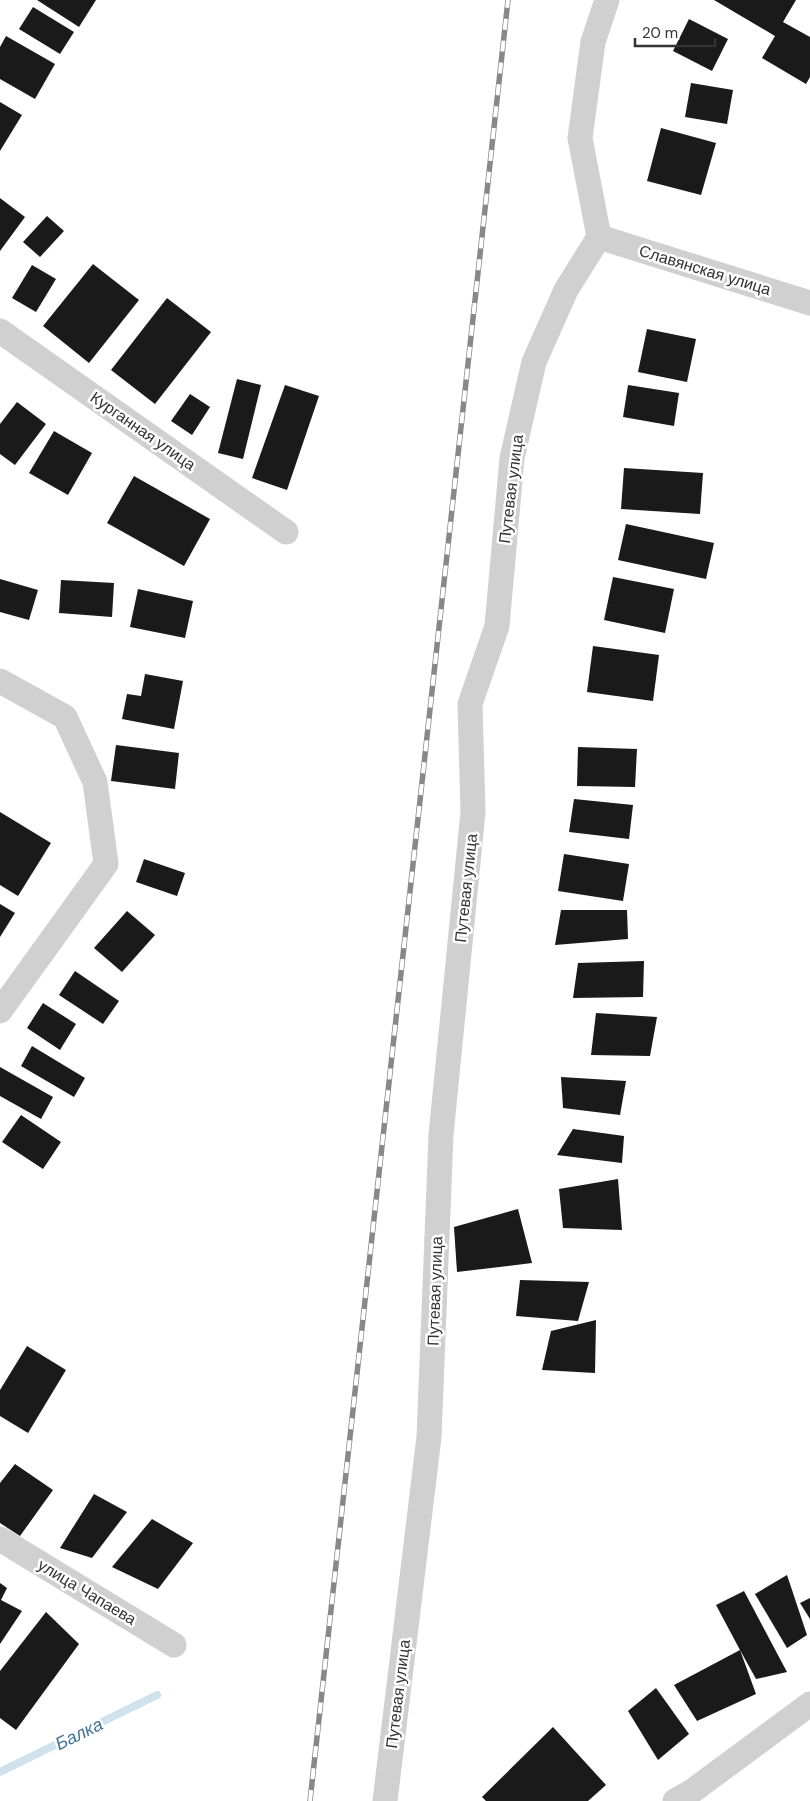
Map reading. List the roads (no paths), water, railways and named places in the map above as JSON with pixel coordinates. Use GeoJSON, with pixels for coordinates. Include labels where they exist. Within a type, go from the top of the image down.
{"type":"FeatureCollection","features":[{"type":"Feature","properties":{"kind":"street"},"geometry":{"type":"LineString","coordinates":[[599,237],[580,138],[593,42],[607,0]]}},
{"type":"Feature","properties":{"kind":"street","name":"Славянская улица"},"geometry":{"type":"LineString","coordinates":[[599,237],[810,303]]}},
{"type":"Feature","properties":{"kind":"street","name":"Путевая улица"},"geometry":{"type":"LineString","coordinates":[[385,1801],[429,1436],[441,1135],[473,812],[470,704],[497,626],[512,458],[534,362],[566,290],[599,237]]}},
{"type":"Feature","properties":{"kind":"street","name":"Курганная улица"},"geometry":{"type":"LineString","coordinates":[[0,331],[286,532]]}},
{"type":"Feature","properties":{"kind":"street"},"geometry":{"type":"LineString","coordinates":[[0,682],[65,717],[95,782],[106,864],[0,1011]]}},
{"type":"Feature","properties":{"kind":"street","name":"улица Чапаева"},"geometry":{"type":"LineString","coordinates":[[0,1539],[174,1645]]}},
{"type":"Feature","properties":{"kind":"street"},"geometry":{"type":"LineString","coordinates":[[675,1801],[810,1704]]}},
{"type":"Feature","properties":{"kind":"waterway","name":"Балка"},"geometry":{"type":"LineString","coordinates":[[0,1772],[157,1695]]}},
{"type":"Feature","properties":{"kind":"railway"},"geometry":{"type":"LineString","coordinates":[[310,1801],[508,0]]}}]}
